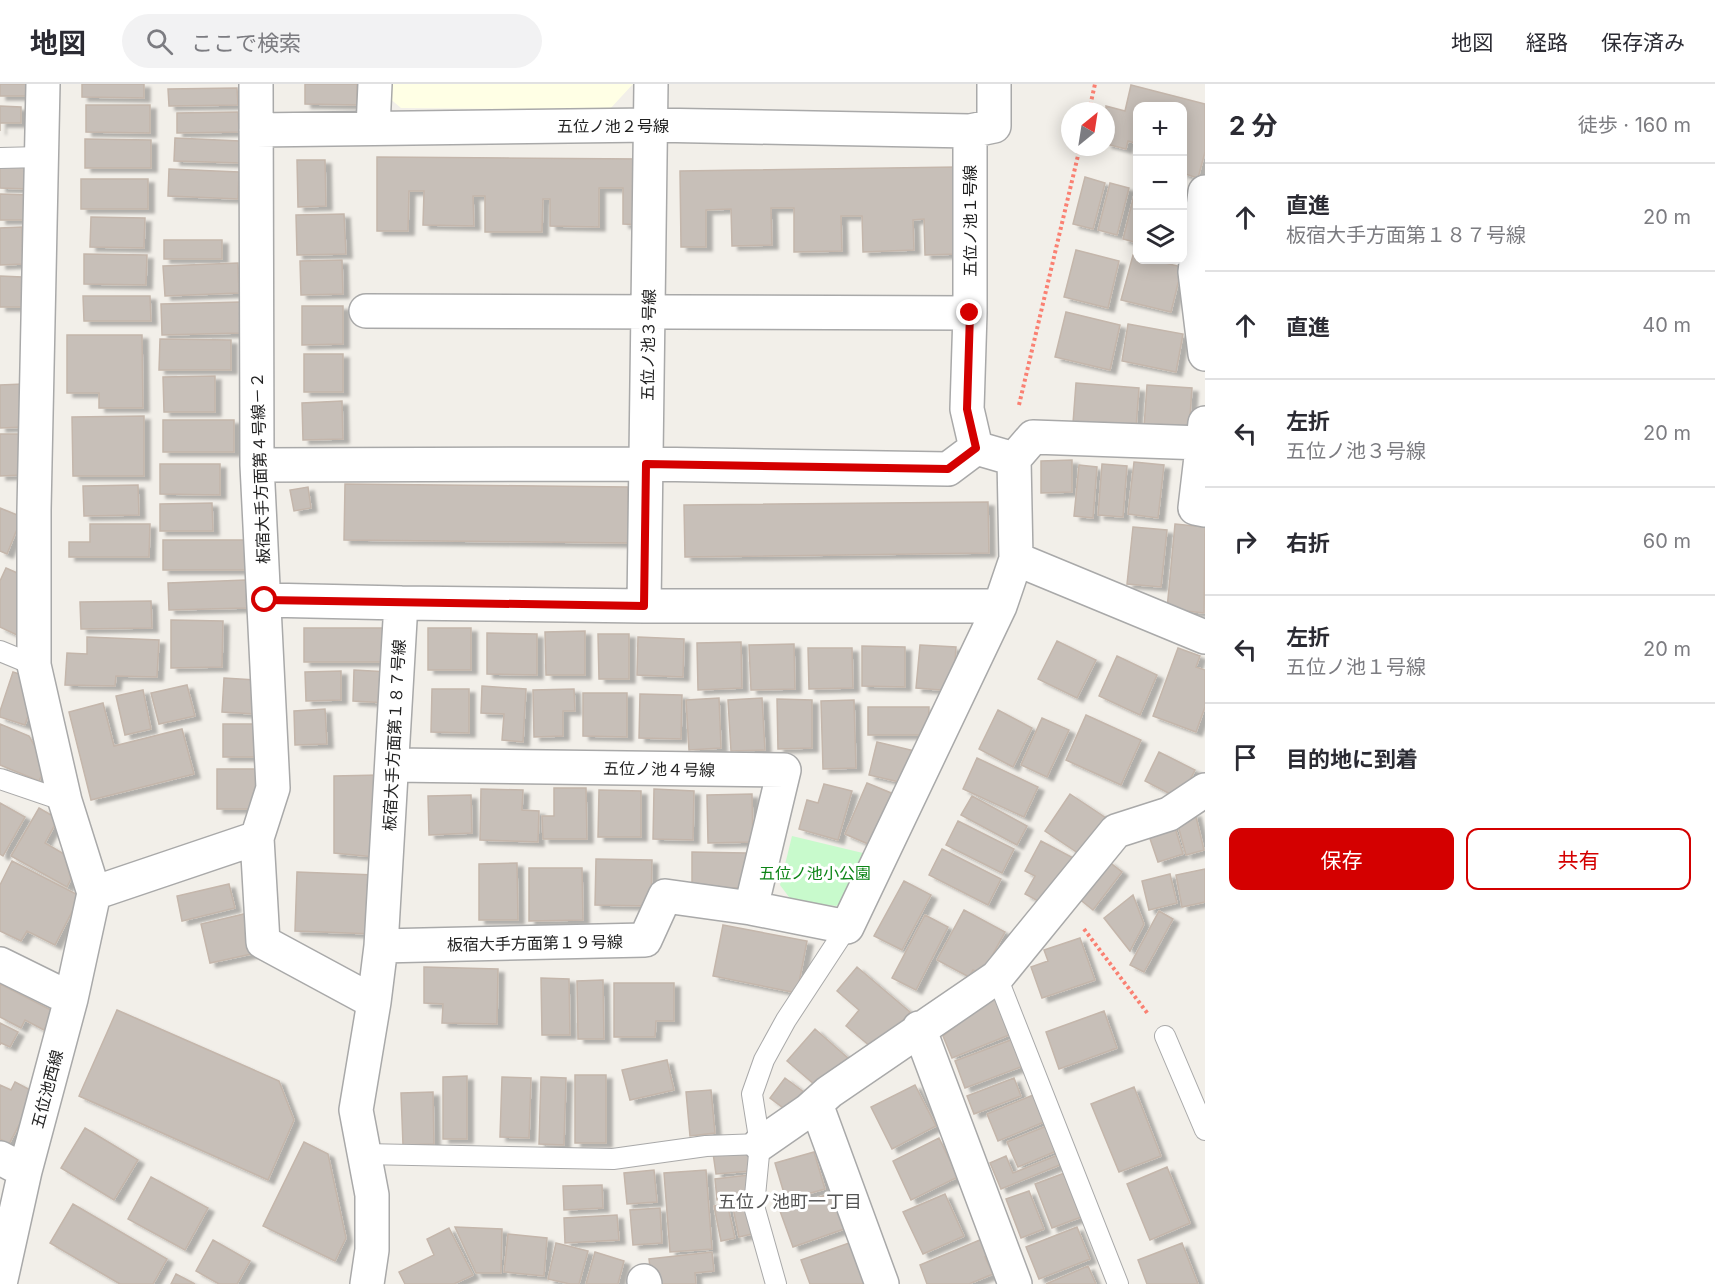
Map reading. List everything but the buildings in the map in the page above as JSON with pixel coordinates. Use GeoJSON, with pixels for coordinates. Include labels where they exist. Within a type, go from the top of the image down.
{"type":"FeatureCollection","features":[{"type":"Feature","properties":{"kind":"street"},"geometry":{"type":"LineString","coordinates":[[43,84],[34,498],[34,665],[65,801],[94,893],[257,838]]}},
{"type":"Feature","properties":{"kind":"street","name":"板宿大手方面第４号線－２"},"geometry":{"type":"LineString","coordinates":[[256,84],[257,465],[273,788],[257,838],[263,942],[374,1002]]}},
{"type":"Feature","properties":{"kind":"street"},"geometry":{"type":"LineString","coordinates":[[374,128],[375,84]]}},
{"type":"Feature","properties":{"kind":"street","name":"五位ノ池３号線"},"geometry":{"type":"LineString","coordinates":[[644,606],[651,84]]}},
{"type":"Feature","properties":{"kind":"street"},"geometry":{"type":"LineString","coordinates":[[970,131],[994,126],[994,84]]}},
{"type":"Feature","properties":{"kind":"street","name":"五位ノ池２号線"},"geometry":{"type":"LineString","coordinates":[[256,130],[651,125],[970,131]]}},
{"type":"Feature","properties":{"kind":"street","name":"五位ノ池１号線"},"geometry":{"type":"LineString","coordinates":[[970,131],[970,313],[967,409],[976,448]]}},
{"type":"Feature","properties":{"kind":"street"},"geometry":{"type":"LineString","coordinates":[[1205,192],[1203,225],[1195,272],[1205,354]]}},
{"type":"Feature","properties":{"kind":"street"},"geometry":{"type":"LineString","coordinates":[[366,311],[970,313]]}},
{"type":"Feature","properties":{"kind":"street"},"geometry":{"type":"LineString","coordinates":[[847,927],[1000,606],[1016,559],[1014,459],[1033,437],[1204,433],[1196,508],[1205,510]]}},
{"type":"Feature","properties":{"kind":"street"},"geometry":{"type":"LineString","coordinates":[[257,465],[646,464],[948,469],[976,448],[1014,459]]}},
{"type":"Feature","properties":{"kind":"street"},"geometry":{"type":"LineString","coordinates":[[1016,559],[1205,637]]}},
{"type":"Feature","properties":{"kind":"street"},"geometry":{"type":"LineString","coordinates":[[265,600],[644,606],[1000,606]]}},
{"type":"Feature","properties":{"kind":"street","name":"板宿大手方面第１８７号線"},"geometry":{"type":"LineString","coordinates":[[374,1002],[381,946],[401,603]]}},
{"type":"Feature","properties":{"kind":"street","name":"五位ノ池４号線"},"geometry":{"type":"LineString","coordinates":[[393,765],[784,770],[751,908]]}},
{"type":"Feature","properties":{"kind":"street"},"geometry":{"type":"LineString","coordinates":[[760,1144],[829,1092],[997,977],[1116,831],[1169,814],[1205,790]]}},
{"type":"Feature","properties":{"kind":"street","name":"五位池西線"},"geometry":{"type":"LineString","coordinates":[[0,1284],[13,1165],[70,999],[94,893]]}},
{"type":"Feature","properties":{"kind":"street","name":"板宿大手方面第１９号線"},"geometry":{"type":"LineString","coordinates":[[381,946],[645,940],[665,896],[751,908],[847,927]]}},
{"type":"Feature","properties":{"kind":"street"},"geometry":{"type":"LineString","coordinates":[[0,964],[70,999]]}},
{"type":"Feature","properties":{"kind":"street"},"geometry":{"type":"LineString","coordinates":[[367,1284],[372,1250],[372,1195],[356,1110],[374,1002]]}},
{"type":"Feature","properties":{"kind":"street"},"geometry":{"type":"LineString","coordinates":[[920,1028],[1015,1284]]}},
{"type":"Feature","properties":{"kind":"street"},"geometry":{"type":"LineString","coordinates":[[816,1104],[882,1284]]}},
{"type":"Feature","properties":{"kind":"lane"},"geometry":{"type":"LineString","coordinates":[[0,158],[40,157]]}},
{"type":"Feature","properties":{"kind":"lane"},"geometry":{"type":"LineString","coordinates":[[0,651],[34,665]]}},
{"type":"Feature","properties":{"kind":"lane"},"geometry":{"type":"LineString","coordinates":[[0,779],[65,801]]}},
{"type":"Feature","properties":{"kind":"lane"},"geometry":{"type":"LineString","coordinates":[[776,1284],[754,1206],[760,1144],[752,1094],[764,1060],[786,1020],[847,927]]}},
{"type":"Feature","properties":{"kind":"lane"},"geometry":{"type":"LineString","coordinates":[[997,977],[1118,1284]]}},
{"type":"Feature","properties":{"kind":"lane"},"geometry":{"type":"LineString","coordinates":[[1165,1036],[1205,1130]]}},
{"type":"Feature","properties":{"kind":"lane"},"geometry":{"type":"LineString","coordinates":[[363,1154],[613,1159],[706,1146],[760,1144]]}},
{"type":"Feature","properties":{"kind":"path"},"geometry":{"type":"LineString","coordinates":[[1091,102],[1095,84]]}},
{"type":"Feature","properties":{"kind":"path"},"geometry":{"type":"LineString","coordinates":[[1014,459],[1014,429],[1078,156]]}},
{"type":"Feature","properties":{"kind":"path"},"geometry":{"type":"LineString","coordinates":[[1054,907],[1089,934],[1165,1036]]}},
{"type":"Feature","properties":{"kind":"shaded area"},"geometry":{"type":"Polygon","coordinates":[[[383,84],[633,84],[609,110],[401,108],[382,92],[383,84]]]}},
{"type":"Feature","properties":{"kind":"green space","name":"五位ノ池小公園"},"geometry":{"type":"Polygon","coordinates":[[[792,836],[867,854],[852,896],[836,906],[792,901],[780,885],[792,836]]]}},
{"type":"Feature","properties":{"kind":"district","name":"五位ノ池町一丁目"},"geometry":{"type":"Point","coordinates":[790,1201]}},
{"type":"Feature","properties":{"kind":"route"},"geometry":{"type":"LineString","coordinates":[[265,600],[644,606],[646,464],[948,469],[976,448],[967,409],[970,313]]}}]}
